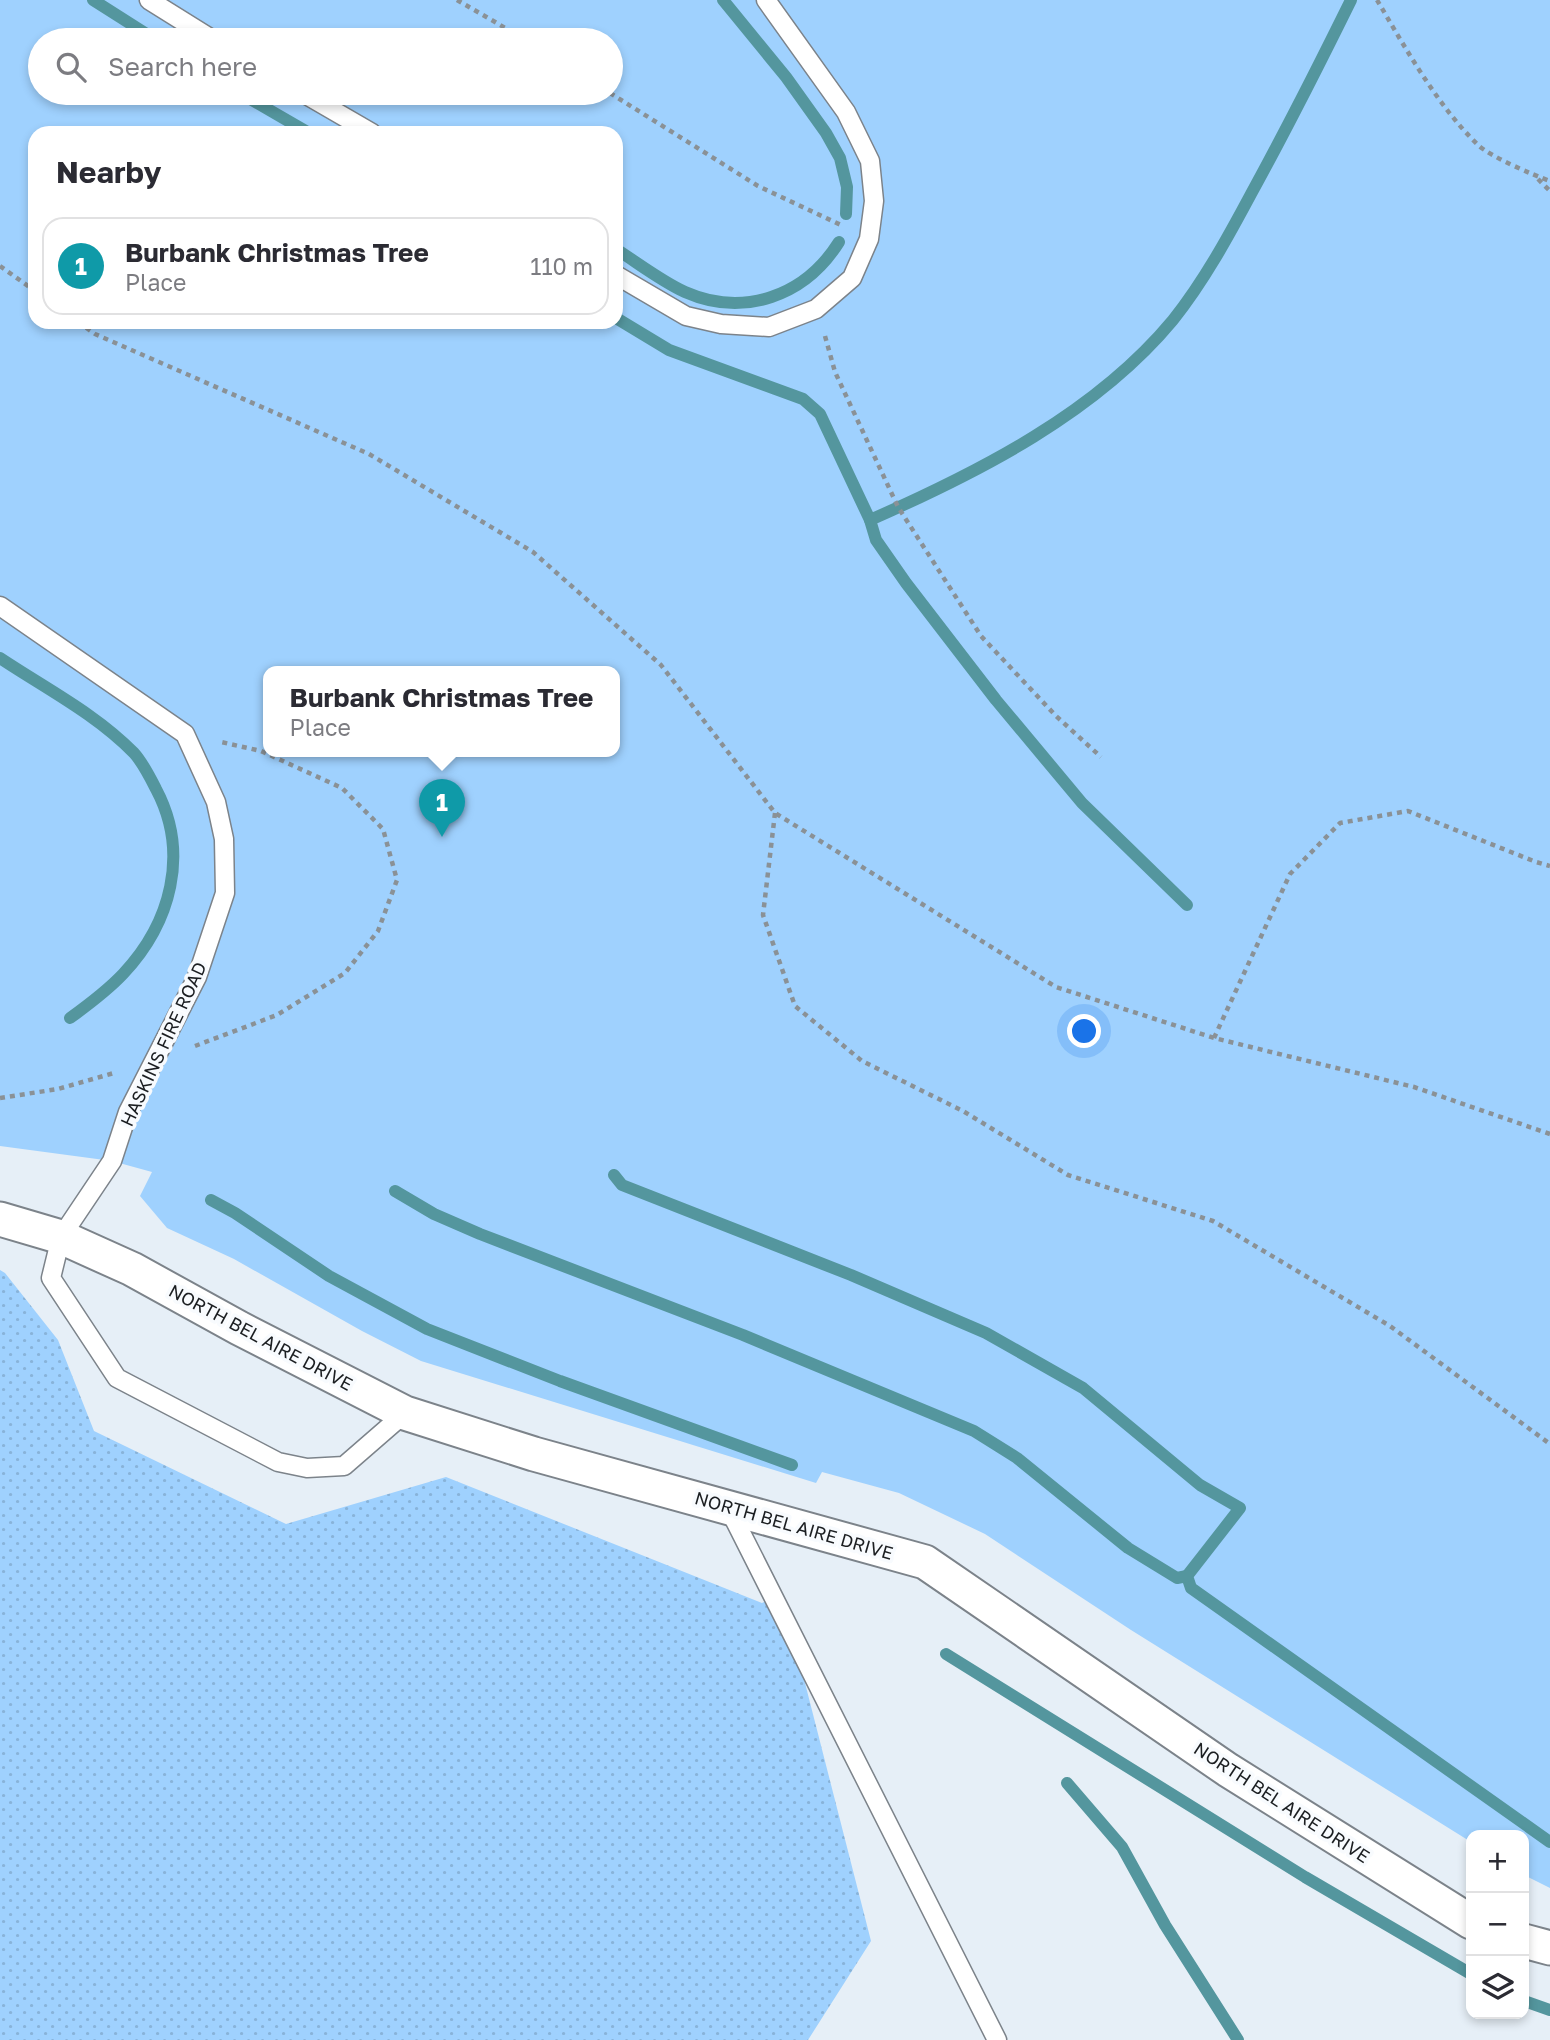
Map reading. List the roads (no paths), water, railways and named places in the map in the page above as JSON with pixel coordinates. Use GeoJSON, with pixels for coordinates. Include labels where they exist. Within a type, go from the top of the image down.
{"type":"FeatureCollection","features":[{"type":"Feature","properties":{"kind":"street","name":"NORTH BEL AIRE DRIVE"},"geometry":{"type":"LineString","coordinates":[[0,1219],[61,1237],[132,1269],[239,1328],[405,1413],[534,1454],[727,1505],[925,1562],[1228,1770],[1466,1919]]}},
{"type":"Feature","properties":{"kind":"street"},"geometry":{"type":"LineString","coordinates":[[1529,1942],[1550,1948]]}},
{"type":"Feature","properties":{"kind":"lane"},"geometry":{"type":"LineString","coordinates":[[149,0],[194,28]]}},
{"type":"Feature","properties":{"kind":"lane"},"geometry":{"type":"LineString","coordinates":[[623,279],[686,316],[721,324],[769,327],[816,309],[852,278],[869,239],[874,201],[870,161],[846,111],[766,0]]}},
{"type":"Feature","properties":{"kind":"lane"},"geometry":{"type":"LineString","coordinates":[[324,105],[360,126]]}},
{"type":"Feature","properties":{"kind":"lane","name":"HASKINS FIRE ROAD"},"geometry":{"type":"LineString","coordinates":[[0,606],[186,734],[216,802],[224,839],[225,893],[197,978],[128,1112],[112,1161],[61,1237]]}},
{"type":"Feature","properties":{"kind":"lane"},"geometry":{"type":"LineString","coordinates":[[61,1237],[51,1278],[117,1378],[278,1462],[307,1468],[344,1466],[405,1413]]}},
{"type":"Feature","properties":{"kind":"lane"},"geometry":{"type":"LineString","coordinates":[[727,1505],[997,2040]]}},
{"type":"Feature","properties":{"kind":"waterway"},"geometry":{"type":"LineString","coordinates":[[93,0],[137,28]]}},
{"type":"Feature","properties":{"kind":"waterway"},"geometry":{"type":"LineString","coordinates":[[723,0],[786,77],[826,133],[840,158],[847,187],[846,214]]}},
{"type":"Feature","properties":{"kind":"waterway"},"geometry":{"type":"LineString","coordinates":[[1187,905],[1082,803],[996,700],[906,583],[876,540],[870,520],[953,482],[1034,437],[1108,384],[1173,320],[1195,290],[1233,226],[1351,0]]}},
{"type":"Feature","properties":{"kind":"waterway"},"geometry":{"type":"LineString","coordinates":[[261,105],[297,126]]}},
{"type":"Feature","properties":{"kind":"waterway"},"geometry":{"type":"LineString","coordinates":[[623,254],[685,292],[707,300],[751,302],[771,297],[809,276],[839,242]]}},
{"type":"Feature","properties":{"kind":"waterway"},"geometry":{"type":"LineString","coordinates":[[623,322],[669,350],[803,399],[820,414],[870,520]]}},
{"type":"Feature","properties":{"kind":"waterway"},"geometry":{"type":"LineString","coordinates":[[0,658],[87,714],[134,753],[156,789],[172,838],[170,886],[153,933],[123,974],[70,1018]]}},
{"type":"Feature","properties":{"kind":"waterway"},"geometry":{"type":"LineString","coordinates":[[614,1175],[622,1185],[851,1275],[986,1333],[1083,1388],[1200,1485],[1240,1508],[1187,1576],[1191,1588],[1550,1842]]}},
{"type":"Feature","properties":{"kind":"waterway"},"geometry":{"type":"LineString","coordinates":[[395,1191],[434,1214],[480,1234],[743,1335],[974,1431],[1017,1458],[1128,1548],[1177,1578],[1187,1576]]}},
{"type":"Feature","properties":{"kind":"waterway"},"geometry":{"type":"LineString","coordinates":[[211,1200],[329,1276],[427,1329],[560,1381],[792,1465]]}},
{"type":"Feature","properties":{"kind":"waterway"},"geometry":{"type":"LineString","coordinates":[[946,1654],[1305,1877],[1466,1971]]}},
{"type":"Feature","properties":{"kind":"waterway"},"geometry":{"type":"LineString","coordinates":[[1067,1783],[1122,1847],[1165,1925],[1238,2040]]}},
{"type":"Feature","properties":{"kind":"waterway"},"geometry":{"type":"LineString","coordinates":[[1529,2003],[1550,2010]]}},
{"type":"Feature","properties":{"kind":"place","name":"Burbank Christmas Tree"},"geometry":{"type":"Point","coordinates":[442,837]}}]}
